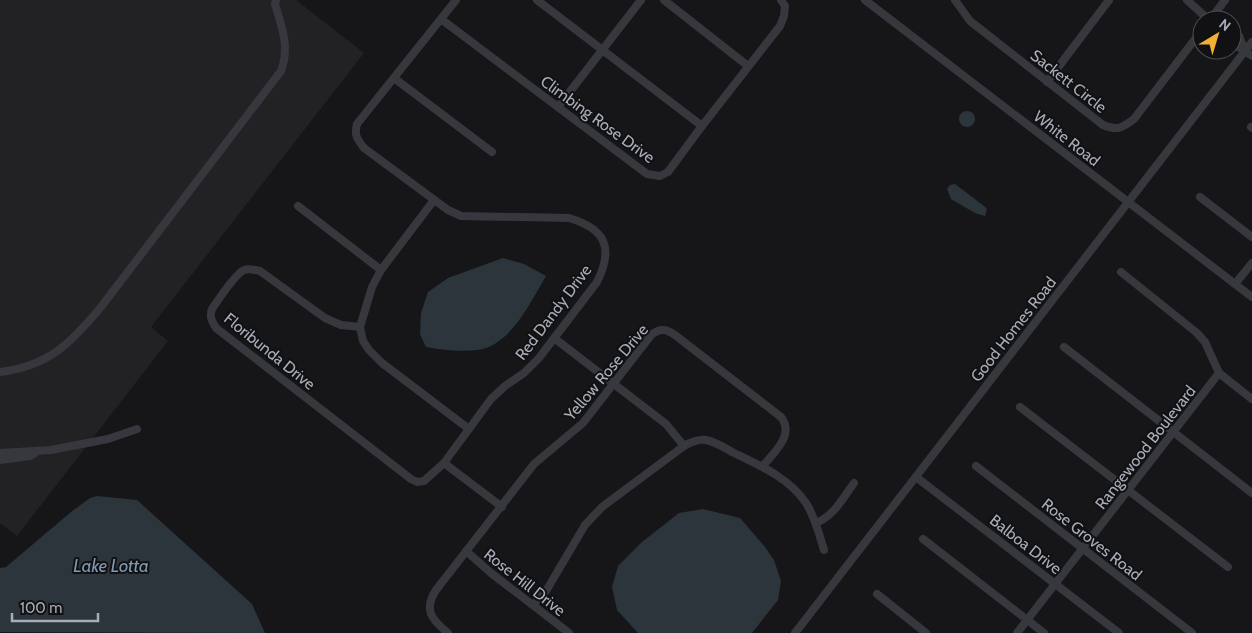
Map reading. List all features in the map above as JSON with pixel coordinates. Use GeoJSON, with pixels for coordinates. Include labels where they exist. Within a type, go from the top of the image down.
{"type":"FeatureCollection","features":[{"type":"Feature","properties":{"kind":"street"},"geometry":{"type":"LineString","coordinates":[[0,372],[18,370],[44,360],[64,347],[82,330],[111,295],[281,71],[286,59],[286,46],[275,4],[276,0]]}},
{"type":"Feature","properties":{"kind":"street","name":"Red Dandy Drive"},"geometry":{"type":"LineString","coordinates":[[444,463],[491,399],[534,363],[554,338],[597,282],[606,257],[606,245],[598,233],[584,223],[569,218],[461,216],[448,210],[364,148],[358,141],[355,133],[357,124],[456,0]]}},
{"type":"Feature","properties":{"kind":"street"},"geometry":{"type":"LineString","coordinates":[[537,0],[702,126]]}},
{"type":"Feature","properties":{"kind":"street"},"geometry":{"type":"LineString","coordinates":[[558,107],[641,0]]}},
{"type":"Feature","properties":{"kind":"street"},"geometry":{"type":"LineString","coordinates":[[664,0],[748,66]]}},
{"type":"Feature","properties":{"kind":"street","name":"Climbing Rose Drive"},"geometry":{"type":"LineString","coordinates":[[441,19],[647,174],[660,176],[668,172],[780,26],[785,6],[781,0]]}},
{"type":"Feature","properties":{"kind":"street","name":"White Road"},"geometry":{"type":"LineString","coordinates":[[865,0],[1252,297]]}},
{"type":"Feature","properties":{"kind":"street","name":"Sackett Circle"},"geometry":{"type":"LineString","coordinates":[[955,0],[970,21],[1103,125],[1112,129],[1124,127],[1134,119],[1192,43]]}},
{"type":"Feature","properties":{"kind":"street"},"geometry":{"type":"LineString","coordinates":[[1047,82],[1110,0]]}},
{"type":"Feature","properties":{"kind":"street"},"geometry":{"type":"LineString","coordinates":[[1187,0],[1198,10]]}},
{"type":"Feature","properties":{"kind":"street"},"geometry":{"type":"LineString","coordinates":[[1217,10],[1225,0]]}},
{"type":"Feature","properties":{"kind":"street"},"geometry":{"type":"LineString","coordinates":[[1242,41],[1249,54]]}},
{"type":"Feature","properties":{"kind":"street","name":"Good Homes Road"},"geometry":{"type":"LineString","coordinates":[[795,633],[1128,202],[1249,54],[1252,42]]}},
{"type":"Feature","properties":{"kind":"street"},"geometry":{"type":"LineString","coordinates":[[394,78],[492,152]]}},
{"type":"Feature","properties":{"kind":"street"},"geometry":{"type":"LineString","coordinates":[[1200,197],[1252,237]]}},
{"type":"Feature","properties":{"kind":"street"},"geometry":{"type":"LineString","coordinates":[[434,200],[381,270],[372,287],[360,327],[363,341],[382,363],[469,429]]}},
{"type":"Feature","properties":{"kind":"street"},"geometry":{"type":"LineString","coordinates":[[298,206],[381,270]]}},
{"type":"Feature","properties":{"kind":"street"},"geometry":{"type":"LineString","coordinates":[[1235,284],[1252,263]]}},
{"type":"Feature","properties":{"kind":"street","name":"Floribunda Drive"},"geometry":{"type":"LineString","coordinates":[[360,327],[341,325],[326,318],[260,271],[251,269],[243,270],[238,275],[210,314],[216,328],[411,479],[417,482],[424,482],[444,463]]}},
{"type":"Feature","properties":{"kind":"street"},"geometry":{"type":"LineString","coordinates":[[1121,272],[1197,333],[1205,342],[1219,374],[1252,399]]}},
{"type":"Feature","properties":{"kind":"street","name":"Yellow Rose Drive"},"geometry":{"type":"LineString","coordinates":[[448,633],[430,615],[432,596],[436,590],[534,464],[583,423],[652,334],[660,329],[668,330],[781,417],[786,424],[787,431],[784,439],[763,466]]}},
{"type":"Feature","properties":{"kind":"street"},"geometry":{"type":"LineString","coordinates":[[554,338],[666,424],[684,446]]}},
{"type":"Feature","properties":{"kind":"street"},"geometry":{"type":"LineString","coordinates":[[1064,347],[1252,493]]}},
{"type":"Feature","properties":{"kind":"street","name":"Rangewood Boulevard"},"geometry":{"type":"LineString","coordinates":[[1018,633],[1219,374]]}},
{"type":"Feature","properties":{"kind":"street"},"geometry":{"type":"LineString","coordinates":[[1020,407],[1228,567]]}},
{"type":"Feature","properties":{"kind":"street"},"geometry":{"type":"LineString","coordinates":[[0,453],[18,451],[37,452],[108,439],[137,429]]}},
{"type":"Feature","properties":{"kind":"street"},"geometry":{"type":"LineString","coordinates":[[533,605],[546,591],[585,525],[602,507],[684,446],[695,441],[705,440],[714,443],[763,466],[795,490],[807,504],[816,523],[824,550]]}},
{"type":"Feature","properties":{"kind":"street"},"geometry":{"type":"LineString","coordinates":[[0,460],[30,456],[37,452]]}},
{"type":"Feature","properties":{"kind":"street"},"geometry":{"type":"LineString","coordinates":[[444,463],[502,507]]}},
{"type":"Feature","properties":{"kind":"street","name":"Rose Groves Road"},"geometry":{"type":"LineString","coordinates":[[976,466],[1192,633]]}},
{"type":"Feature","properties":{"kind":"street","name":"Balboa Drive"},"geometry":{"type":"LineString","coordinates":[[916,477],[1119,633]]}},
{"type":"Feature","properties":{"kind":"street"},"geometry":{"type":"LineString","coordinates":[[816,523],[831,515],[854,483]]}},
{"type":"Feature","properties":{"kind":"street"},"geometry":{"type":"LineString","coordinates":[[922,539],[1044,633]]}},
{"type":"Feature","properties":{"kind":"street","name":"Rose Hill Drive"},"geometry":{"type":"LineString","coordinates":[[466,551],[569,633]]}},
{"type":"Feature","properties":{"kind":"street"},"geometry":{"type":"LineString","coordinates":[[877,594],[926,633]]}},
{"type":"Feature","properties":{"kind":"shaded area"},"geometry":{"type":"Polygon","coordinates":[[[0,0],[296,0],[364,53],[151,327],[168,341],[17,536],[0,523],[0,0]]]}},
{"type":"Feature","properties":{"kind":"water"},"geometry":{"type":"Polygon","coordinates":[[[967,111],[973,113],[975,119],[973,125],[967,127],[961,125],[959,119],[961,113],[967,111]]]}},
{"type":"Feature","properties":{"kind":"water"},"geometry":{"type":"Polygon","coordinates":[[[955,184],[987,209],[985,216],[975,213],[951,199],[947,189],[950,185],[955,184]]]}},
{"type":"Feature","properties":{"kind":"water"},"geometry":{"type":"Polygon","coordinates":[[[503,258],[524,264],[546,276],[526,310],[509,332],[500,341],[489,347],[477,350],[464,351],[426,347],[420,334],[421,313],[428,292],[448,278],[503,258]]]}},
{"type":"Feature","properties":{"kind":"water","name":"Lake Lotta"},"geometry":{"type":"Polygon","coordinates":[[[97,496],[137,500],[252,604],[265,633],[0,632],[0,568],[6,567],[71,512],[90,498],[97,496]]]}},
{"type":"Feature","properties":{"kind":"water"},"geometry":{"type":"Polygon","coordinates":[[[703,509],[740,518],[765,547],[774,560],[781,581],[778,600],[752,633],[638,633],[617,610],[612,587],[618,566],[642,542],[679,513],[703,509]]]}}]}
